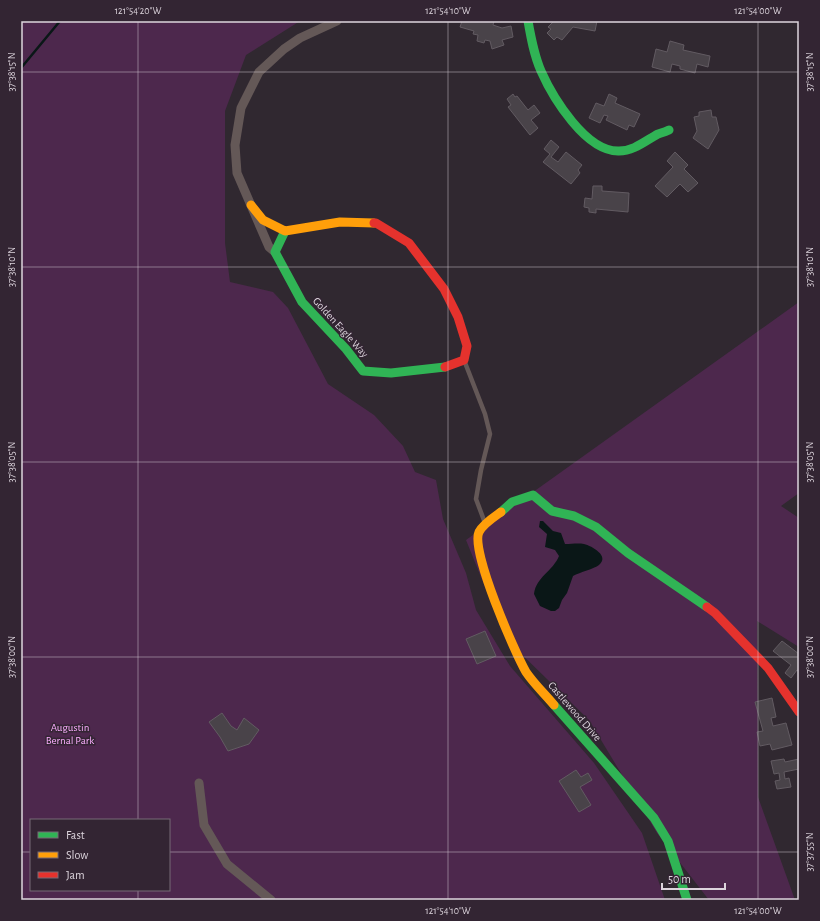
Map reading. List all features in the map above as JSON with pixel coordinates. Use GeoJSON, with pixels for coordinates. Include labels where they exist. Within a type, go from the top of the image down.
{"type":"FeatureCollection","features":[{"type":"Feature","properties":{"kind":"street","name":"Golden Eagle Way"},"geometry":{"type":"LineString","coordinates":[[337,21],[300,38],[284,49],[259,72],[241,108],[235,145],[237,173],[269,248],[275,252],[302,302],[346,349],[363,371],[391,372],[442,368],[464,360]]}},
{"type":"Feature","properties":{"kind":"street"},"geometry":{"type":"LineString","coordinates":[[528,21],[534,51],[542,72],[562,108],[588,139],[598,146],[610,151],[624,152],[640,146],[655,135],[669,130]]}},
{"type":"Feature","properties":{"kind":"street","name":"Golden Eagle Way"},"geometry":{"type":"LineString","coordinates":[[251,205],[263,220],[285,231]]}},
{"type":"Feature","properties":{"kind":"street"},"geometry":{"type":"LineString","coordinates":[[275,252],[285,231],[340,222],[376,224],[409,243],[444,289],[458,317],[467,346],[464,360]]}},
{"type":"Feature","properties":{"kind":"street","name":"Castlewood Drive"},"geometry":{"type":"LineString","coordinates":[[687,900],[668,841],[654,818],[558,710],[528,673],[515,651],[485,574],[478,540],[479,532],[486,524],[512,502],[532,495],[552,511],[574,516],[596,527],[628,553],[715,613],[768,668],[799,712]]}},
{"type":"Feature","properties":{"kind":"street"},"geometry":{"type":"LineString","coordinates":[[199,783],[204,825],[227,864],[271,900]]}},
{"type":"Feature","properties":{"kind":"lane"},"geometry":{"type":"LineString","coordinates":[[464,360],[471,374],[485,414],[490,434],[481,470],[476,499],[486,524]]}},
{"type":"Feature","properties":{"kind":"green space","name":"Augustin Bernal Park"},"geometry":{"type":"Polygon","coordinates":[[[21,21],[300,21],[246,55],[225,111],[225,243],[230,282],[273,292],[288,308],[328,384],[374,415],[403,446],[415,472],[436,480],[443,519],[466,573],[476,610],[510,666],[594,763],[642,833],[665,900],[21,900],[21,21]]]}},
{"type":"Feature","properties":{"kind":"green space"},"geometry":{"type":"Polygon","coordinates":[[[799,302],[799,493],[781,506],[799,518],[799,647],[757,621],[758,797],[795,900],[709,900],[657,833],[589,720],[506,639],[466,540],[799,302]]]}},
{"type":"Feature","properties":{"kind":"shaded area"},"geometry":{"type":"Polygon","coordinates":[[[540,521],[543,521],[553,531],[561,533],[565,544],[587,545],[599,552],[602,558],[602,562],[599,565],[573,576],[567,593],[559,608],[555,611],[551,611],[540,606],[534,594],[535,588],[541,578],[553,566],[559,556],[555,550],[545,547],[547,534],[539,527],[540,521]]]}},
{"type":"Feature","properties":{"kind":"building"},"geometry":{"type":"Polygon","coordinates":[[[462,21],[494,21],[493,25],[502,28],[511,26],[513,37],[502,40],[504,45],[492,49],[490,41],[485,40],[484,43],[477,41],[478,35],[473,34],[474,31],[460,27],[462,21]]]}},
{"type":"Feature","properties":{"kind":"building"},"geometry":{"type":"Polygon","coordinates":[[[554,21],[597,21],[595,31],[573,27],[562,40],[557,37],[554,40],[547,33],[551,29],[548,27],[554,21]]]}},
{"type":"Feature","properties":{"kind":"building"},"geometry":{"type":"Polygon","coordinates":[[[670,41],[684,45],[683,50],[710,56],[708,67],[697,64],[695,73],[680,69],[680,66],[672,64],[670,72],[652,67],[656,49],[667,52],[670,41]]]}},
{"type":"Feature","properties":{"kind":"building"},"geometry":{"type":"Polygon","coordinates":[[[513,94],[515,97],[517,96],[528,110],[534,105],[540,113],[531,120],[538,128],[530,135],[508,107],[511,105],[507,99],[513,94]]]}},
{"type":"Feature","properties":{"kind":"building"},"geometry":{"type":"Polygon","coordinates":[[[609,94],[617,98],[615,103],[640,114],[634,127],[629,125],[627,130],[606,120],[608,116],[604,115],[600,123],[589,118],[596,103],[604,106],[609,94]]]}},
{"type":"Feature","properties":{"kind":"building"},"geometry":{"type":"Polygon","coordinates":[[[711,110],[712,117],[716,117],[719,130],[708,149],[693,138],[697,131],[694,117],[699,116],[699,112],[711,110]]]}},
{"type":"Feature","properties":{"kind":"building"},"geometry":{"type":"Polygon","coordinates":[[[551,140],[559,147],[551,157],[558,162],[566,152],[582,165],[578,170],[580,173],[571,184],[543,162],[550,154],[544,149],[551,140]]]}},
{"type":"Feature","properties":{"kind":"building"},"geometry":{"type":"Polygon","coordinates":[[[675,152],[688,165],[684,169],[698,183],[688,192],[680,184],[667,197],[655,186],[673,167],[667,161],[675,152]]]}},
{"type":"Feature","properties":{"kind":"building"},"geometry":{"type":"Polygon","coordinates":[[[593,186],[602,186],[602,191],[629,193],[628,212],[596,209],[596,213],[589,212],[589,208],[584,207],[585,198],[592,199],[593,186]]]}},
{"type":"Feature","properties":{"kind":"building"},"geometry":{"type":"Polygon","coordinates":[[[485,631],[496,656],[477,664],[466,639],[485,631]]]}},
{"type":"Feature","properties":{"kind":"building"},"geometry":{"type":"Polygon","coordinates":[[[782,641],[799,654],[799,671],[797,670],[791,678],[785,673],[791,665],[773,651],[782,641]]]}},
{"type":"Feature","properties":{"kind":"building"},"geometry":{"type":"Polygon","coordinates":[[[772,698],[776,717],[771,718],[773,726],[786,723],[792,745],[772,750],[770,744],[760,746],[757,732],[763,731],[755,702],[772,698]]]}},
{"type":"Feature","properties":{"kind":"building"},"geometry":{"type":"Polygon","coordinates":[[[222,713],[231,726],[237,730],[244,718],[259,730],[249,744],[228,751],[209,722],[222,713]]]}},
{"type":"Feature","properties":{"kind":"building"},"geometry":{"type":"Polygon","coordinates":[[[784,759],[785,762],[799,759],[799,769],[784,772],[785,779],[789,778],[791,787],[777,789],[775,781],[780,780],[779,773],[774,774],[771,761],[784,759]]]}},
{"type":"Feature","properties":{"kind":"building"},"geometry":{"type":"Polygon","coordinates":[[[576,770],[581,777],[588,773],[592,780],[580,787],[591,805],[579,812],[559,781],[576,770]]]}},
{"type":"Feature","properties":{"kind":"waterway"},"geometry":{"type":"LineString","coordinates":[[21,68],[60,21]]}},
{"type":"Feature","properties":{"kind":"traffic: fast"},"geometry":{"type":"LineString","coordinates":[[528,21],[536,59],[546,82],[572,122],[595,143],[607,149],[624,151],[669,130]]}},
{"type":"Feature","properties":{"kind":"traffic: fast"},"geometry":{"type":"LineString","coordinates":[[285,231],[275,252],[302,302],[346,349],[363,371],[391,373],[445,367]]}},
{"type":"Feature","properties":{"kind":"traffic: fast"},"geometry":{"type":"LineString","coordinates":[[501,512],[512,502],[533,495],[552,511],[574,516],[596,527],[628,553],[707,607]]}},
{"type":"Feature","properties":{"kind":"traffic: fast"},"geometry":{"type":"LineString","coordinates":[[554,705],[654,818],[668,841],[687,900]]}},
{"type":"Feature","properties":{"kind":"traffic: slow"},"geometry":{"type":"LineString","coordinates":[[251,205],[263,220],[285,231],[340,222],[374,223]]}},
{"type":"Feature","properties":{"kind":"traffic: slow"},"geometry":{"type":"LineString","coordinates":[[501,512],[486,523],[479,532],[478,542],[481,559],[495,602],[520,661],[529,676],[554,705]]}},
{"type":"Feature","properties":{"kind":"traffic: jam"},"geometry":{"type":"LineString","coordinates":[[374,223],[409,243],[444,289],[458,317],[467,346],[464,360],[445,367]]}},
{"type":"Feature","properties":{"kind":"traffic: jam"},"geometry":{"type":"LineString","coordinates":[[707,607],[715,613],[768,668],[799,712]]}}]}
